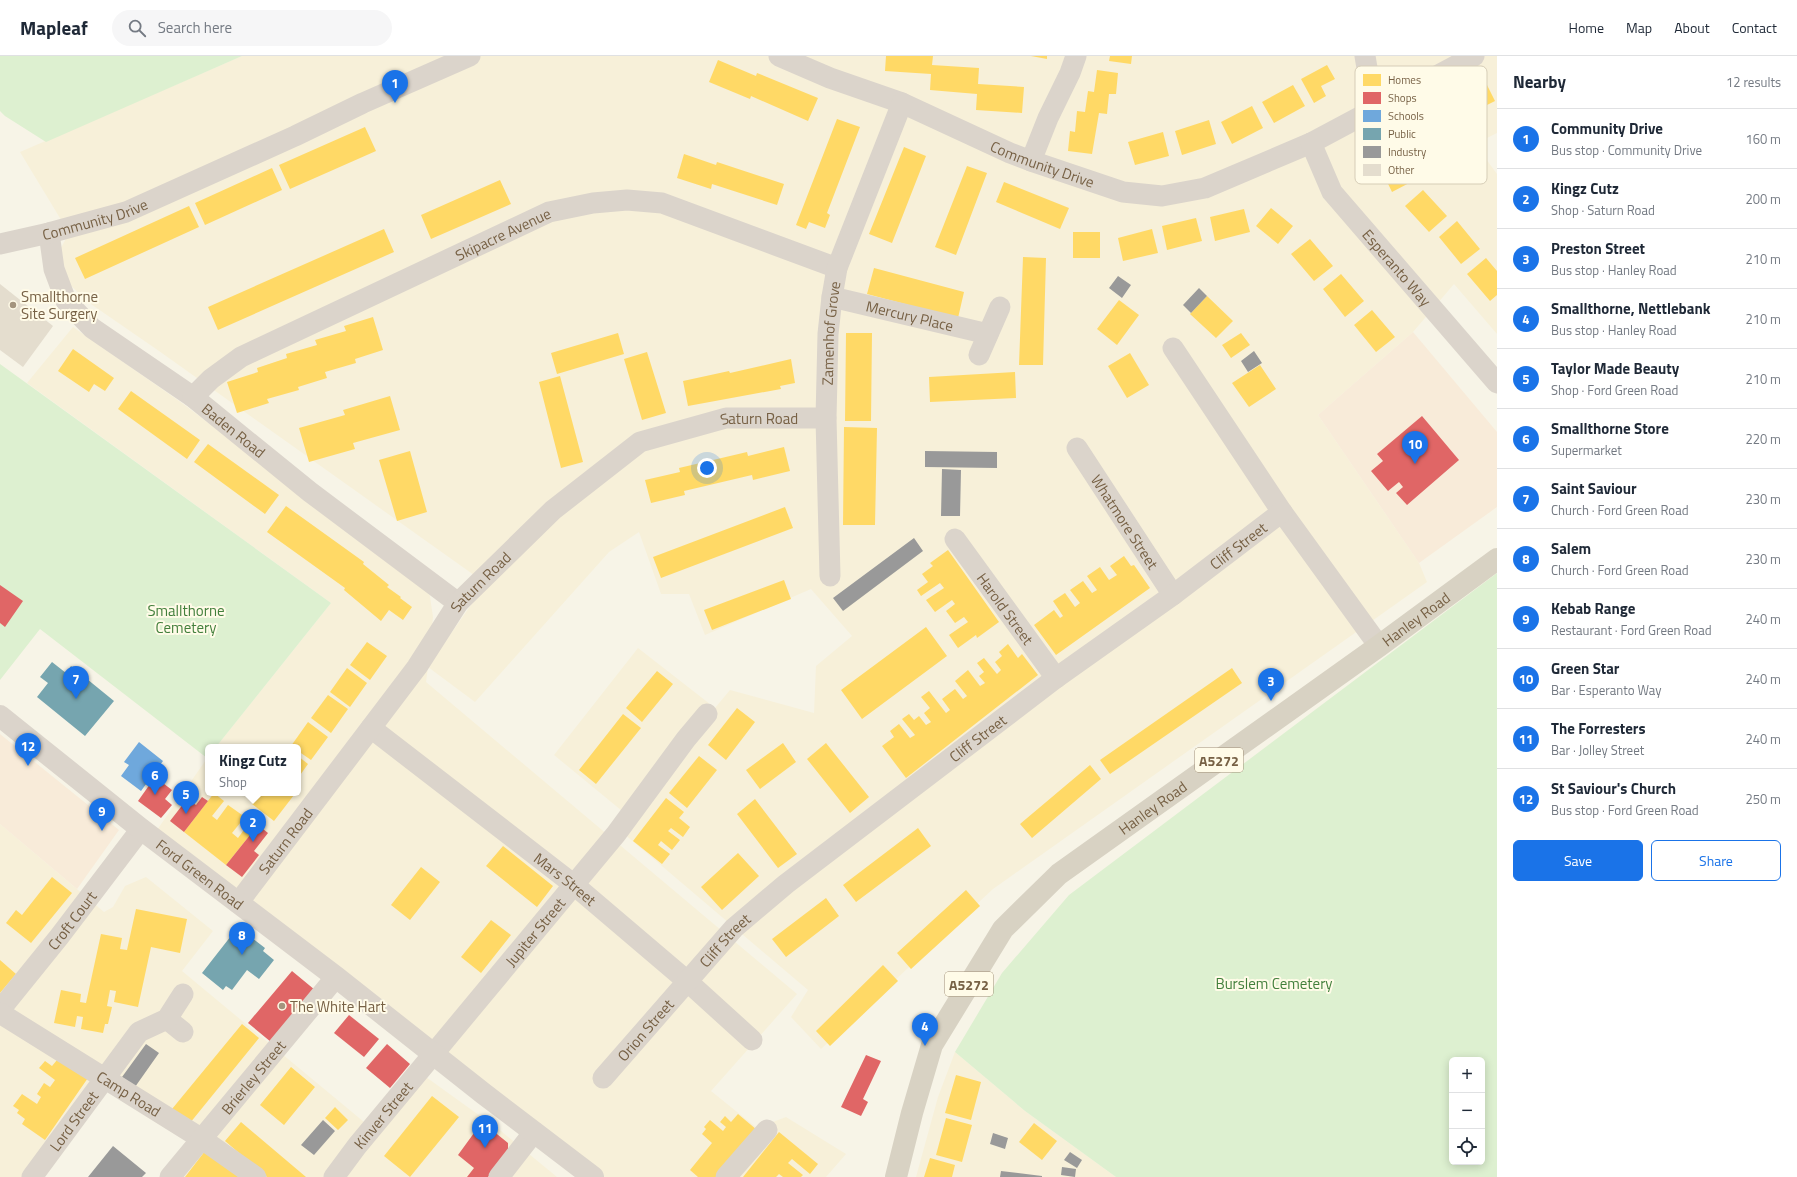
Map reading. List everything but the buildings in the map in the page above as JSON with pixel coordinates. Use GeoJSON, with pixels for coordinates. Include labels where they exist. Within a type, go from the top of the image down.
{"type":"FeatureCollection","features":[{"type":"Feature","properties":{"kind":"main road","name":"Hanley Road"},"geometry":{"type":"LineString","coordinates":[[896,1177],[912,1113],[932,1045],[958,1000],[1006,926],[1059,874],[1379,646],[1497,559]]}},
{"type":"Feature","properties":{"kind":"main road","name":"Ford Green Road"},"geometry":{"type":"LineString","coordinates":[[0,716],[142,829],[336,977],[484,1094],[593,1177]]}},
{"type":"Feature","properties":{"kind":"main road","name":"Hanley Road"},"geometry":{"type":"LineString","coordinates":[[882,1177],[912,1113]]}},
{"type":"Feature","properties":{"kind":"street","name":"Community Drive"},"geometry":{"type":"LineString","coordinates":[[0,244],[49,233],[126,212],[295,136],[363,102],[470,56]]}},
{"type":"Feature","properties":{"kind":"street","name":"Community Drive"},"geometry":{"type":"LineString","coordinates":[[779,56],[830,78],[902,103],[1010,153],[1123,192],[1162,196],[1205,188],[1312,144],[1355,120]]}},
{"type":"Feature","properties":{"kind":"street"},"geometry":{"type":"LineString","coordinates":[[1031,161],[1048,118],[1070,73],[1076,56]]}},
{"type":"Feature","properties":{"kind":"street"},"geometry":{"type":"LineString","coordinates":[[1365,56],[1367,66]]}},
{"type":"Feature","properties":{"kind":"street","name":"Community Drive"},"geometry":{"type":"LineString","coordinates":[[1455,66],[1474,56]]}},
{"type":"Feature","properties":{"kind":"street","name":"Zamenhof Grove"},"geometry":{"type":"LineString","coordinates":[[830,576],[826,418],[828,334],[832,298],[837,268],[902,103]]}},
{"type":"Feature","properties":{"kind":"street","name":"Esperanto Way"},"geometry":{"type":"LineString","coordinates":[[1312,144],[1332,192],[1497,383]]}},
{"type":"Feature","properties":{"kind":"street","name":"Skipacre Avenue"},"geometry":{"type":"LineString","coordinates":[[193,397],[211,379],[241,357],[549,212],[593,203],[627,200],[669,205],[837,268]]}},
{"type":"Feature","properties":{"kind":"street","name":"Baden Road"},"geometry":{"type":"LineString","coordinates":[[49,233],[54,269],[66,301],[92,328],[193,397],[310,492],[458,604]]}},
{"type":"Feature","properties":{"kind":"street","name":"Mercury Place"},"geometry":{"type":"LineString","coordinates":[[832,298],[988,334]]}},
{"type":"Feature","properties":{"kind":"street"},"geometry":{"type":"LineString","coordinates":[[979,355],[1000,307]]}},
{"type":"Feature","properties":{"kind":"street"},"geometry":{"type":"LineString","coordinates":[[1173,348],[1282,512],[1379,646]]}},
{"type":"Feature","properties":{"kind":"street","name":"Saturn Road"},"geometry":{"type":"LineString","coordinates":[[238,903],[417,667],[458,604],[553,510],[640,442],[726,418],[826,418]]}},
{"type":"Feature","properties":{"kind":"street","name":"Whatmore Street"},"geometry":{"type":"LineString","coordinates":[[1077,448],[1173,595]]}},
{"type":"Feature","properties":{"kind":"street","name":"Cliff Street"},"geometry":{"type":"LineString","coordinates":[[687,981],[729,933],[786,884],[1056,678],[1173,595],[1282,512]]}},
{"type":"Feature","properties":{"kind":"street","name":"Harold Street"},"geometry":{"type":"LineString","coordinates":[[955,539],[1056,678]]}},
{"type":"Feature","properties":{"kind":"street","name":"Jupiter Street"},"geometry":{"type":"LineString","coordinates":[[434,1053],[616,834],[686,739],[707,714]]}},
{"type":"Feature","properties":{"kind":"street","name":"Mars Street"},"geometry":{"type":"LineString","coordinates":[[371,728],[573,884],[687,981],[752,1040]]}},
{"type":"Feature","properties":{"kind":"street","name":"Croft Court"},"geometry":{"type":"LineString","coordinates":[[0,1012],[142,829]]}},
{"type":"Feature","properties":{"kind":"street","name":"Brierley Street"},"geometry":{"type":"LineString","coordinates":[[170,1177],[336,977]]}},
{"type":"Feature","properties":{"kind":"street","name":"Orion Street"},"geometry":{"type":"LineString","coordinates":[[603,1078],[687,981]]}},
{"type":"Feature","properties":{"kind":"street","name":"Lord Street"},"geometry":{"type":"LineString","coordinates":[[32,1177],[139,1032],[175,1026],[183,994]]}},
{"type":"Feature","properties":{"kind":"street","name":"Camp Road"},"geometry":{"type":"LineString","coordinates":[[0,1012],[202,1139],[256,1177]]}},
{"type":"Feature","properties":{"kind":"street","name":"Kinver Street"},"geometry":{"type":"LineString","coordinates":[[334,1177],[357,1146],[434,1053]]}},
{"type":"Feature","properties":{"kind":"street"},"geometry":{"type":"LineString","coordinates":[[726,1177],[767,1130]]}},
{"type":"Feature","properties":{"kind":"street"},"geometry":{"type":"LineString","coordinates":[[499,1177],[534,1132]]}},
{"type":"Feature","properties":{"kind":"shaded area"},"geometry":{"type":"Polygon","coordinates":[[[242,56],[1497,56],[1497,133],[1487,138],[1487,66],[1355,66],[1355,184],[1487,184],[1487,160],[1497,174],[1497,334],[1454,284],[1413,332],[1318,415],[1419,563],[1427,582],[993,889],[821,1049],[791,1017],[808,990],[616,827],[627,815],[554,755],[638,648],[715,708],[730,690],[814,713],[816,666],[852,636],[811,589],[705,635],[689,594],[661,594],[639,532],[609,552],[475,702],[428,667],[426,682],[797,994],[711,1091],[757,1128],[786,1117],[846,1154],[826,1177],[604,1177],[157,830],[205,761],[205,796],[301,796],[301,744],[218,744],[331,603],[27,383],[73,327],[182,403],[429,590],[433,617],[428,666],[471,605],[488,585],[88,302],[66,281],[55,259],[69,233],[20,152],[242,56]]]}},
{"type":"Feature","properties":{"kind":"shaded area"},"geometry":{"type":"Polygon","coordinates":[[[1413,332],[1497,432],[1497,507],[1419,563],[1318,415],[1413,332]]]}},
{"type":"Feature","properties":{"kind":"shaded area"},"geometry":{"type":"Polygon","coordinates":[[[0,734],[119,830],[77,889],[0,824],[0,734]]]}},
{"type":"Feature","properties":{"kind":"shaded area"},"geometry":{"type":"Polygon","coordinates":[[[0,824],[104,912],[113,907],[125,886],[146,877],[213,931],[182,971],[364,1122],[412,1067],[501,1131],[557,1177],[160,1177],[188,1140],[106,1084],[36,1177],[0,1177],[0,824]]]}},
{"type":"Feature","properties":{"kind":"shaded area"},"geometry":{"type":"Polygon","coordinates":[[[955,1052],[1025,1111],[1116,1177],[916,1177],[938,1097],[955,1052]]]}},
{"type":"Feature","properties":{"kind":"green space"},"geometry":{"type":"Polygon","coordinates":[[[0,56],[242,56],[46,142],[5,116],[0,111],[0,56]]]}},
{"type":"Feature","properties":{"kind":"green space","name":"Smallthorne Cemetery"},"geometry":{"type":"Polygon","coordinates":[[[0,364],[331,603],[218,744],[205,744],[205,756],[40,629],[0,680],[0,364]]]}},
{"type":"Feature","properties":{"kind":"green space","name":"Burslem Cemetery"},"geometry":{"type":"Polygon","coordinates":[[[1497,573],[1497,1177],[1116,1177],[1025,1111],[955,1052],[1002,973],[1069,895],[1497,573]]]}},
{"type":"Feature","properties":{"kind":"place","name":"Community Drive"},"geometry":{"type":"Point","coordinates":[395,103]}},
{"type":"Feature","properties":{"kind":"place","name":"Smallthorne Site Surgery"},"geometry":{"type":"Point","coordinates":[13,305]}},
{"type":"Feature","properties":{"kind":"place","name":"Green Star"},"geometry":{"type":"Point","coordinates":[1415,464]}},
{"type":"Feature","properties":{"kind":"place","name":"Saint Saviour"},"geometry":{"type":"Point","coordinates":[76,699]}},
{"type":"Feature","properties":{"kind":"place","name":"Preston Street"},"geometry":{"type":"Point","coordinates":[1271,701]}},
{"type":"Feature","properties":{"kind":"place","name":"St Saviour's Church"},"geometry":{"type":"Point","coordinates":[28,766]}},
{"type":"Feature","properties":{"kind":"place","name":"Smallthorne Store"},"geometry":{"type":"Point","coordinates":[155,795]}},
{"type":"Feature","properties":{"kind":"place","name":"Taylor Made Beauty"},"geometry":{"type":"Point","coordinates":[186,814]}},
{"type":"Feature","properties":{"kind":"place","name":"Kebab Range"},"geometry":{"type":"Point","coordinates":[102,831]}},
{"type":"Feature","properties":{"kind":"place","name":"Kingz Cutz"},"geometry":{"type":"Point","coordinates":[253,842]}},
{"type":"Feature","properties":{"kind":"place","name":"Salem"},"geometry":{"type":"Point","coordinates":[242,955]}},
{"type":"Feature","properties":{"kind":"place","name":"The White Hart"},"geometry":{"type":"Point","coordinates":[282,1006]}},
{"type":"Feature","properties":{"kind":"place","name":"Smallthorne, Nettlebank"},"geometry":{"type":"Point","coordinates":[925,1046]}},
{"type":"Feature","properties":{"kind":"place","name":"The Forresters"},"geometry":{"type":"Point","coordinates":[485,1148]}}]}
